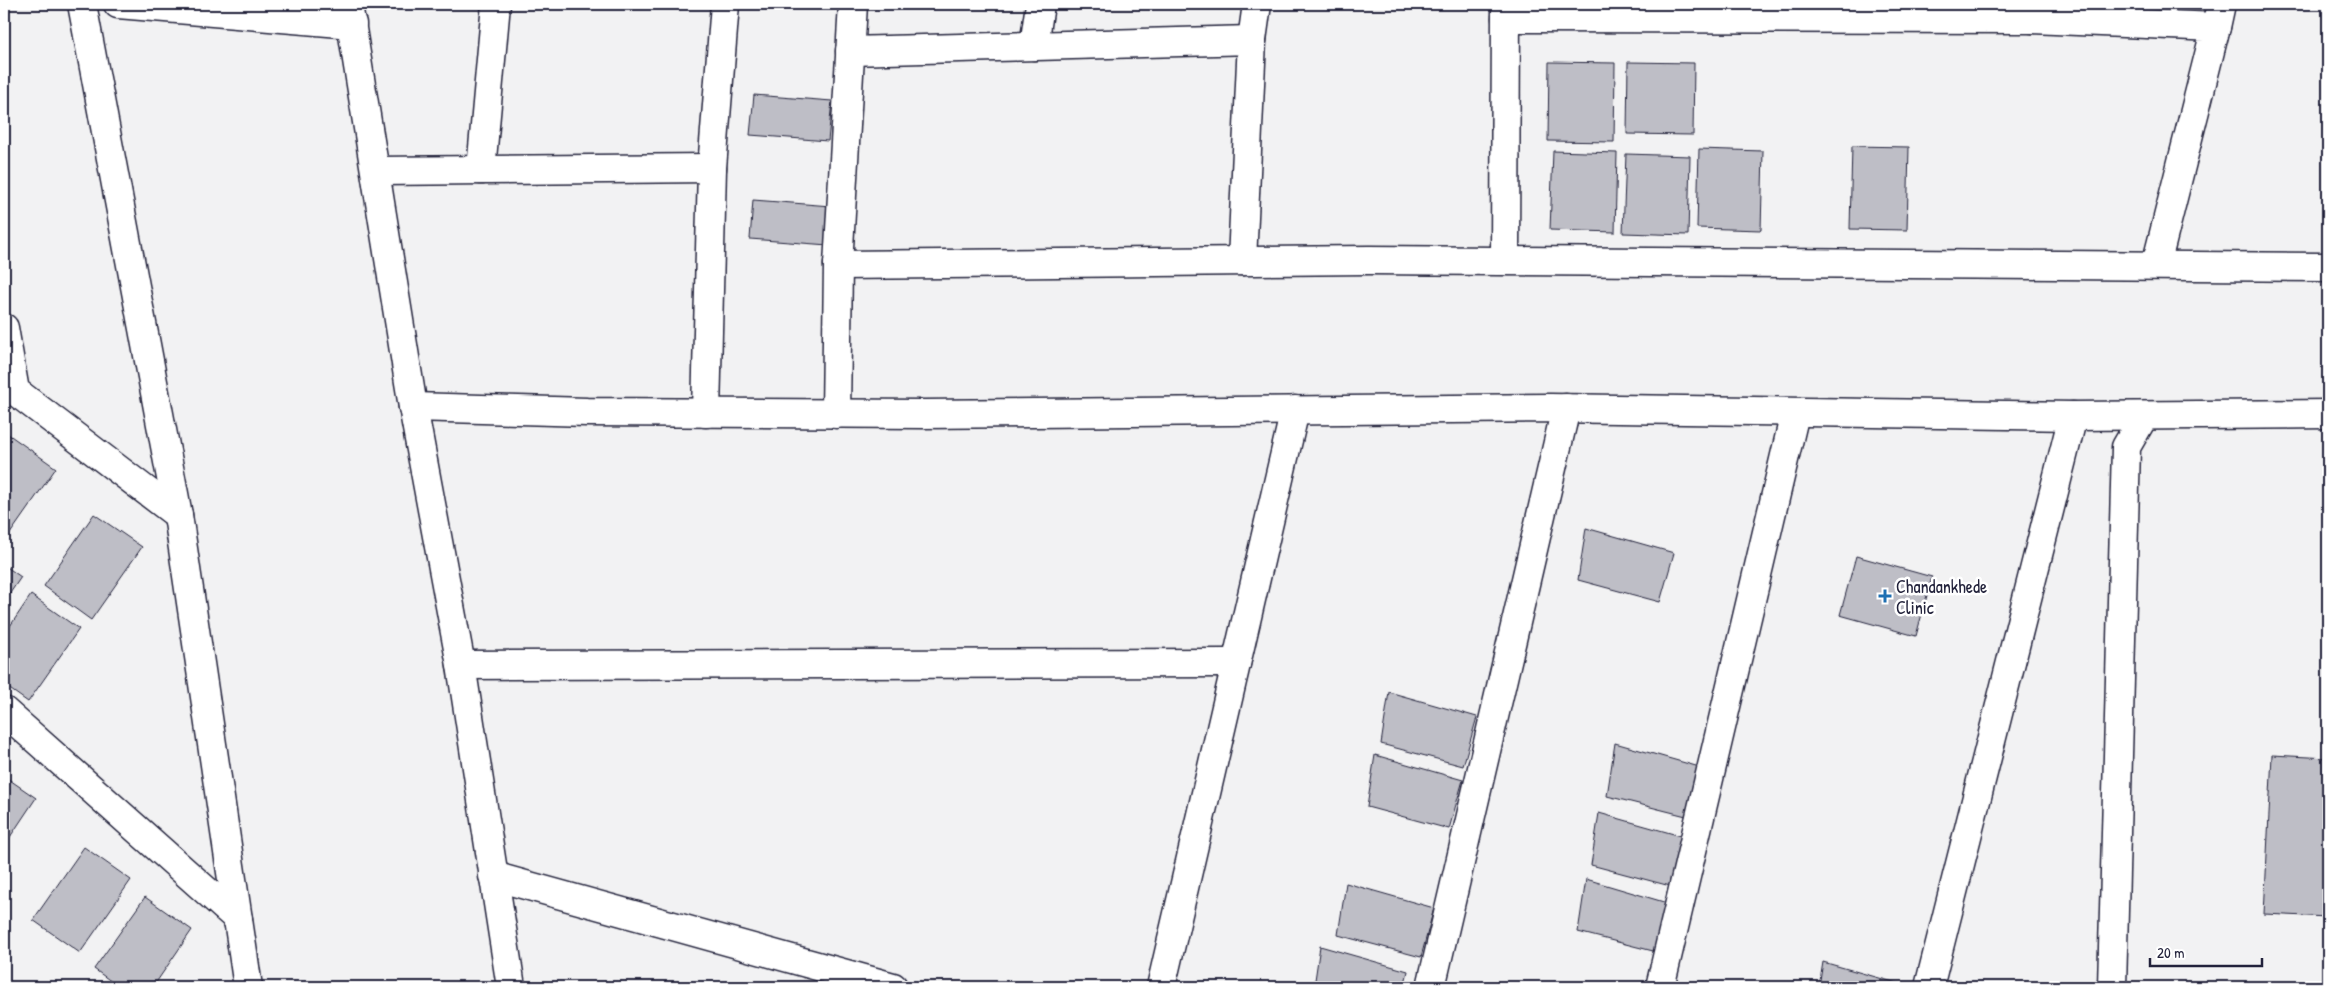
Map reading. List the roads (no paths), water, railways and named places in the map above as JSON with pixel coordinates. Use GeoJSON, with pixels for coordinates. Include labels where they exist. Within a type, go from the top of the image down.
{"type":"FeatureCollection","features":[{"type":"Feature","properties":{"kind":"street"},"geometry":{"type":"LineString","coordinates":[[82,4],[178,516],[248,987]]}},
{"type":"Feature","properties":{"kind":"street"},"geometry":{"type":"LineString","coordinates":[[118,4],[350,14],[413,407],[461,665],[511,987]]}},
{"type":"Feature","properties":{"kind":"street"},"geometry":{"type":"LineString","coordinates":[[482,170],[496,4]]}},
{"type":"Feature","properties":{"kind":"street"},"geometry":{"type":"LineString","coordinates":[[706,413],[712,168],[725,4]]}},
{"type":"Feature","properties":{"kind":"street"},"geometry":{"type":"LineString","coordinates":[[836,414],[838,265],[853,4]]}},
{"type":"Feature","properties":{"kind":"street"},"geometry":{"type":"LineString","coordinates":[[1034,46],[1040,4]]}},
{"type":"Feature","properties":{"kind":"street"},"geometry":{"type":"LineString","coordinates":[[1242,261],[1252,40],[1257,4]]}},
{"type":"Feature","properties":{"kind":"street"},"geometry":{"type":"LineString","coordinates":[[1505,260],[1506,11],[2031,11],[2218,16],[2156,265]]}},
{"type":"Feature","properties":{"kind":"street"},"geometry":{"type":"LineString","coordinates":[[850,51],[1252,40]]}},
{"type":"Feature","properties":{"kind":"street"},"geometry":{"type":"LineString","coordinates":[[376,171],[712,168]]}},
{"type":"Feature","properties":{"kind":"street"},"geometry":{"type":"LineString","coordinates":[[838,265],[1505,260],[2328,267]]}},
{"type":"Feature","properties":{"kind":"street"},"geometry":{"type":"LineString","coordinates":[[4,328],[9,387],[178,516]]}},
{"type":"Feature","properties":{"kind":"street"},"geometry":{"type":"LineString","coordinates":[[413,407],[836,414],[1566,408],[2073,416],[2328,414]]}},
{"type":"Feature","properties":{"kind":"street"},"geometry":{"type":"LineString","coordinates":[[1431,987],[1566,408]]}},
{"type":"Feature","properties":{"kind":"street"},"geometry":{"type":"LineString","coordinates":[[1161,987],[1295,410]]}},
{"type":"Feature","properties":{"kind":"street"},"geometry":{"type":"LineString","coordinates":[[1660,987],[1795,413]]}},
{"type":"Feature","properties":{"kind":"street"},"geometry":{"type":"LineString","coordinates":[[1930,987],[2073,416]]}},
{"type":"Feature","properties":{"kind":"street"},"geometry":{"type":"LineString","coordinates":[[2112,987],[2126,447],[2144,416]]}},
{"type":"Feature","properties":{"kind":"street"},"geometry":{"type":"LineString","coordinates":[[461,665],[1236,664]]}},
{"type":"Feature","properties":{"kind":"street"},"geometry":{"type":"LineString","coordinates":[[4,711],[238,919]]}},
{"type":"Feature","properties":{"kind":"street"},"geometry":{"type":"LineString","coordinates":[[493,876],[893,987]]}},
{"type":"Feature","properties":{"kind":"place","name":"Chandankhede Clinic"},"geometry":{"type":"Point","coordinates":[1885,596]}}]}
